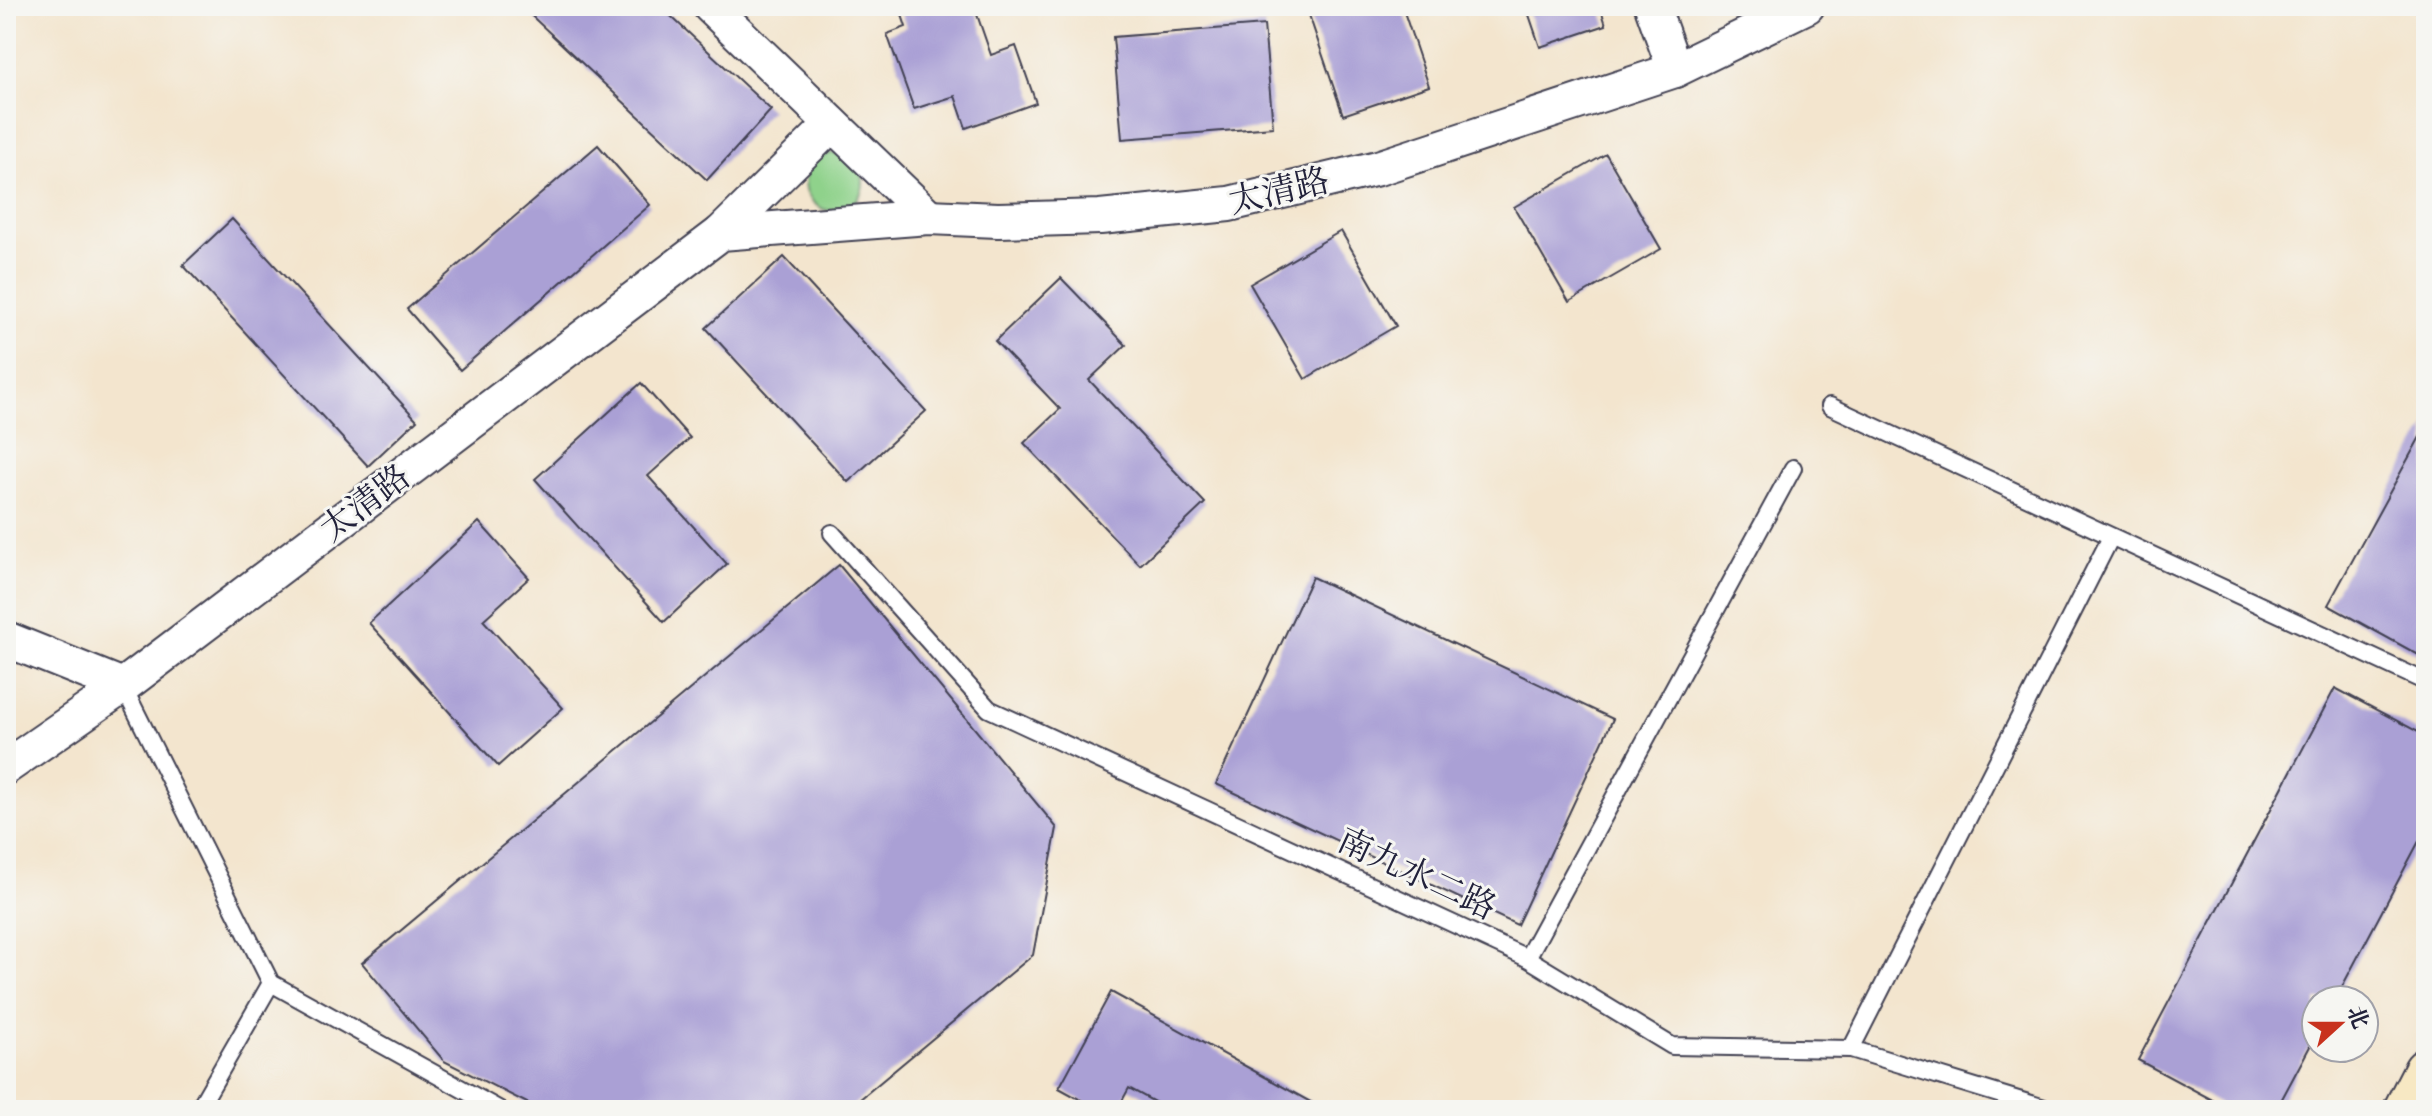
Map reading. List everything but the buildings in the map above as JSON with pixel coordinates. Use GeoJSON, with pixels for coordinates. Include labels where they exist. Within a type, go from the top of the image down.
{"type":"FeatureCollection","features":[{"type":"Feature","properties":{"kind":"main road"},"geometry":{"type":"LineString","coordinates":[[2406,1110],[2426,1071]]}},
{"type":"Feature","properties":{"kind":"street"},"geometry":{"type":"LineString","coordinates":[[710,6],[929,217]]}},
{"type":"Feature","properties":{"kind":"street"},"geometry":{"type":"LineString","coordinates":[[1652,6],[1675,70]]}},
{"type":"Feature","properties":{"kind":"street","name":"太清路"},"geometry":{"type":"LineString","coordinates":[[721,233],[929,217],[998,220],[1100,217],[1229,204],[1378,168],[1675,70],[1807,6]]}},
{"type":"Feature","properties":{"kind":"street","name":"太清路"},"geometry":{"type":"LineString","coordinates":[[6,767],[123,686],[721,233],[832,124]]}},
{"type":"Feature","properties":{"kind":"street"},"geometry":{"type":"LineString","coordinates":[[6,639],[123,686]]}},
{"type":"Feature","properties":{"kind":"lane"},"geometry":{"type":"LineString","coordinates":[[1830,406],[2426,682]]}},
{"type":"Feature","properties":{"kind":"lane"},"geometry":{"type":"LineString","coordinates":[[1527,958],[1793,468]]}},
{"type":"Feature","properties":{"kind":"lane","name":"南九水二路"},"geometry":{"type":"LineString","coordinates":[[832,533],[989,709],[1527,958],[1672,1046],[1851,1049],[2051,1110]]}},
{"type":"Feature","properties":{"kind":"lane"},"geometry":{"type":"LineString","coordinates":[[1851,1049],[2111,537]]}},
{"type":"Feature","properties":{"kind":"lane"},"geometry":{"type":"LineString","coordinates":[[123,686],[271,983],[500,1110]]}},
{"type":"Feature","properties":{"kind":"lane"},"geometry":{"type":"LineString","coordinates":[[198,1110],[271,983]]}},
{"type":"Feature","properties":{"kind":"green space"},"geometry":{"type":"Polygon","coordinates":[[[834,153],[845,155],[854,162],[861,171],[861,193],[854,202],[845,209],[834,211],[823,209],[814,202],[807,193],[805,182],[807,171],[814,162],[823,155],[834,153]]]}}]}
